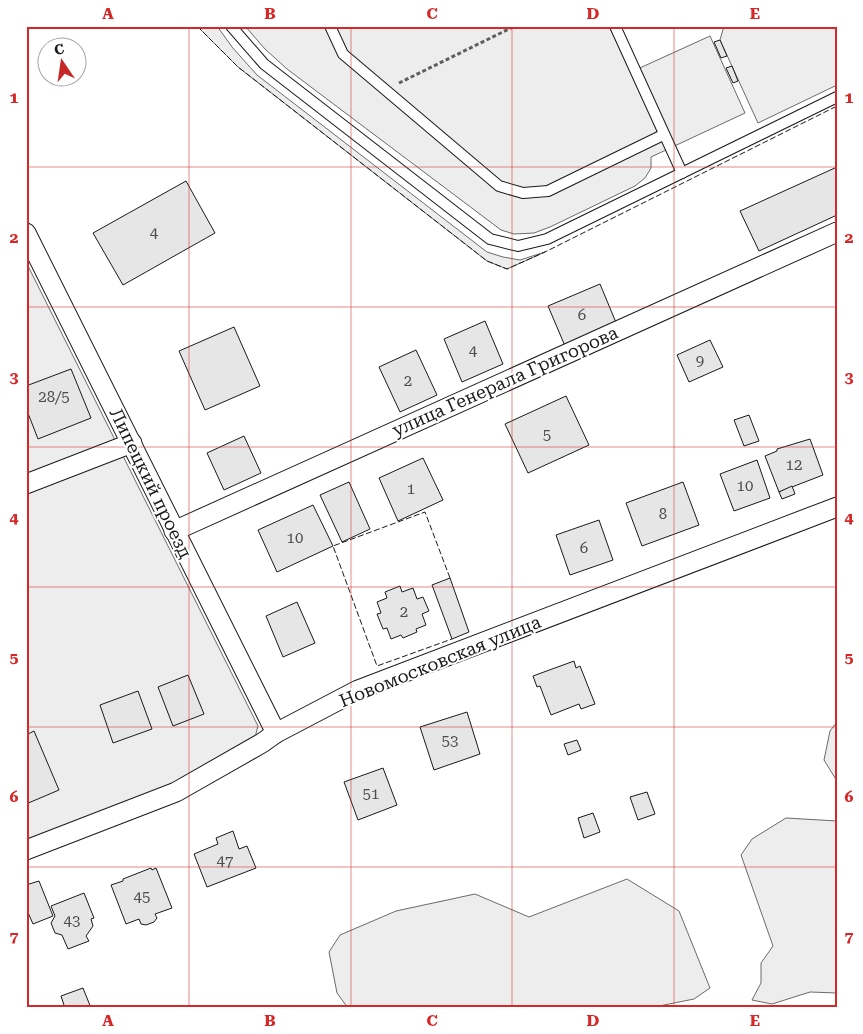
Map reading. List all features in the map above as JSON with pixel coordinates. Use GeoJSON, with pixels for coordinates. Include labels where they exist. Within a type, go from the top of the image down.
{"type":"FeatureCollection","features":[{"type":"Feature","properties":{"kind":"street","name":"улица Генерала Григорова"},"geometry":{"type":"LineString","coordinates":[[174,531],[837,232]]}},
{"type":"Feature","properties":{"kind":"street","name":"Липецкий проезд"},"geometry":{"type":"LineString","coordinates":[[26,233],[276,733]]}},
{"type":"Feature","properties":{"kind":"street"},"geometry":{"type":"LineString","coordinates":[[26,484],[132,443]]}},
{"type":"Feature","properties":{"kind":"street","name":"Новомосковская улица"},"geometry":{"type":"LineString","coordinates":[[26,850],[176,792],[276,733],[358,690],[837,507]]}},
{"type":"Feature","properties":{"kind":"lane"},"geometry":{"type":"LineString","coordinates":[[231,26],[264,64],[490,239],[518,246],[547,239],[837,97]]}},
{"type":"Feature","properties":{"kind":"lane"},"geometry":{"type":"LineString","coordinates":[[330,26],[343,54],[499,186],[523,193],[548,190],[663,135]]}},
{"type":"Feature","properties":{"kind":"lane"},"geometry":{"type":"LineString","coordinates":[[615,26],[663,135],[682,173]]}},
{"type":"Feature","properties":{"kind":"path"},"geometry":{"type":"LineString","coordinates":[[385,90],[515,26]]}},
{"type":"Feature","properties":{"kind":"shaded area"},"geometry":{"type":"Polygon","coordinates":[[[197,26],[217,26],[232,47],[257,75],[487,252],[520,260],[545,252],[507,269],[487,261],[238,67],[197,26]]]}},
{"type":"Feature","properties":{"kind":"shaded area"},"geometry":{"type":"Polygon","coordinates":[[[245,26],[609,26],[631,72],[710,36],[745,113],[651,157],[651,168],[645,178],[635,186],[550,227],[534,233],[514,234],[501,230],[287,69],[265,49],[245,26]]]}},
{"type":"Feature","properties":{"kind":"shaded area"},"geometry":{"type":"Polygon","coordinates":[[[724,26],[837,26],[837,85],[758,123],[720,40],[724,26]]]}},
{"type":"Feature","properties":{"kind":"shaded area"},"geometry":{"type":"Polygon","coordinates":[[[26,262],[258,726],[254,741],[238,758],[26,843],[26,262]]]}},
{"type":"Feature","properties":{"kind":"shaded area"},"geometry":{"type":"Polygon","coordinates":[[[837,722],[837,781],[824,760],[830,731],[837,722]]]}},
{"type":"Feature","properties":{"kind":"shaded area"},"geometry":{"type":"Polygon","coordinates":[[[786,818],[837,821],[837,993],[810,992],[772,1004],[752,1000],[761,983],[761,963],[773,946],[741,855],[752,839],[786,818]]]}},
{"type":"Feature","properties":{"kind":"shaded area"},"geometry":{"type":"Polygon","coordinates":[[[627,879],[679,911],[710,988],[694,999],[649,1008],[348,1008],[337,993],[329,952],[340,935],[396,911],[475,894],[529,917],[627,879]]]}},
{"type":"Feature","properties":{"kind":"building"},"geometry":{"type":"Polygon","coordinates":[[[720,40],[727,56],[721,58],[714,42],[720,40]]]}},
{"type":"Feature","properties":{"kind":"building"},"geometry":{"type":"Polygon","coordinates":[[[732,66],[738,81],[733,83],[726,68],[732,66]]]}},
{"type":"Feature","properties":{"kind":"building"},"geometry":{"type":"Polygon","coordinates":[[[837,167],[837,215],[759,251],[740,211],[837,167]]]}},
{"type":"Feature","properties":{"kind":"building"},"geometry":{"type":"Polygon","coordinates":[[[186,181],[215,233],[123,285],[93,233],[186,181]]]}},
{"type":"Feature","properties":{"kind":"building"},"geometry":{"type":"Polygon","coordinates":[[[600,284],[617,325],[565,346],[548,306],[600,284]]]}},
{"type":"Feature","properties":{"kind":"building"},"geometry":{"type":"Polygon","coordinates":[[[485,321],[503,364],[462,382],[444,339],[485,321]]]}},
{"type":"Feature","properties":{"kind":"building"},"geometry":{"type":"Polygon","coordinates":[[[234,327],[260,386],[205,410],[179,351],[234,327]]]}},
{"type":"Feature","properties":{"kind":"building"},"geometry":{"type":"Polygon","coordinates":[[[710,340],[723,367],[689,382],[677,355],[710,340]]]}},
{"type":"Feature","properties":{"kind":"building"},"geometry":{"type":"Polygon","coordinates":[[[416,350],[437,395],[400,412],[379,367],[416,350]]]}},
{"type":"Feature","properties":{"kind":"building"},"geometry":{"type":"Polygon","coordinates":[[[71,369],[91,418],[38,439],[26,408],[26,386],[71,369]]]}},
{"type":"Feature","properties":{"kind":"building"},"geometry":{"type":"Polygon","coordinates":[[[566,396],[589,445],[528,473],[505,424],[566,396]]]}},
{"type":"Feature","properties":{"kind":"building"},"geometry":{"type":"Polygon","coordinates":[[[749,415],[759,441],[744,446],[734,420],[749,415]]]}},
{"type":"Feature","properties":{"kind":"building"},"geometry":{"type":"Polygon","coordinates":[[[244,436],[261,473],[224,490],[207,453],[244,436]]]}},
{"type":"Feature","properties":{"kind":"building"},"geometry":{"type":"Polygon","coordinates":[[[810,439],[823,475],[779,492],[765,456],[777,451],[777,449],[810,439]]]}},
{"type":"Feature","properties":{"kind":"building"},"geometry":{"type":"Polygon","coordinates":[[[423,458],[443,500],[398,521],[379,478],[423,458]]]}},
{"type":"Feature","properties":{"kind":"building"},"geometry":{"type":"Polygon","coordinates":[[[757,460],[770,498],[734,511],[720,474],[757,460]]]}},
{"type":"Feature","properties":{"kind":"building"},"geometry":{"type":"Polygon","coordinates":[[[349,482],[370,529],[342,542],[320,495],[349,482]]]}},
{"type":"Feature","properties":{"kind":"building"},"geometry":{"type":"Polygon","coordinates":[[[683,482],[699,525],[642,546],[626,503],[683,482]]]}},
{"type":"Feature","properties":{"kind":"building"},"geometry":{"type":"Polygon","coordinates":[[[792,486],[795,494],[782,499],[779,492],[792,486]]]}},
{"type":"Feature","properties":{"kind":"building"},"geometry":{"type":"Polygon","coordinates":[[[313,505],[333,546],[277,572],[258,530],[313,505]]]}},
{"type":"Feature","properties":{"kind":"building"},"geometry":{"type":"Polygon","coordinates":[[[599,520],[613,560],[570,575],[556,535],[599,520]]]}},
{"type":"Feature","properties":{"kind":"building"},"geometry":{"type":"Polygon","coordinates":[[[450,578],[469,632],[452,639],[432,585],[450,578]]]}},
{"type":"Feature","properties":{"kind":"building"},"geometry":{"type":"Polygon","coordinates":[[[400,586],[402,592],[413,588],[417,599],[423,597],[429,611],[422,614],[426,625],[416,629],[417,632],[403,638],[401,635],[391,639],[387,628],[383,629],[377,614],[381,613],[377,602],[387,598],[385,592],[400,586]]]}},
{"type":"Feature","properties":{"kind":"building"},"geometry":{"type":"Polygon","coordinates":[[[297,602],[315,643],[283,657],[266,616],[297,602]]]}},
{"type":"Feature","properties":{"kind":"building"},"geometry":{"type":"Polygon","coordinates":[[[574,661],[576,668],[580,666],[595,704],[581,709],[579,704],[551,715],[540,686],[537,687],[533,676],[574,661]]]}},
{"type":"Feature","properties":{"kind":"building"},"geometry":{"type":"Polygon","coordinates":[[[188,675],[204,714],[173,726],[158,687],[188,675]]]}},
{"type":"Feature","properties":{"kind":"building"},"geometry":{"type":"Polygon","coordinates":[[[138,691],[152,729],[113,743],[100,705],[138,691]]]}},
{"type":"Feature","properties":{"kind":"building"},"geometry":{"type":"Polygon","coordinates":[[[467,712],[480,754],[434,770],[420,727],[467,712]]]}},
{"type":"Feature","properties":{"kind":"building"},"geometry":{"type":"Polygon","coordinates":[[[34,731],[59,790],[26,804],[26,735],[34,731]]]}},
{"type":"Feature","properties":{"kind":"building"},"geometry":{"type":"Polygon","coordinates":[[[577,740],[581,750],[568,755],[564,744],[577,740]]]}},
{"type":"Feature","properties":{"kind":"building"},"geometry":{"type":"Polygon","coordinates":[[[383,768],[397,805],[358,820],[344,782],[383,768]]]}},
{"type":"Feature","properties":{"kind":"building"},"geometry":{"type":"Polygon","coordinates":[[[647,792],[655,814],[638,820],[630,797],[647,792]]]}},
{"type":"Feature","properties":{"kind":"building"},"geometry":{"type":"Polygon","coordinates":[[[593,813],[600,832],[584,838],[578,818],[593,813]]]}},
{"type":"Feature","properties":{"kind":"building"},"geometry":{"type":"Polygon","coordinates":[[[233,831],[239,849],[247,846],[256,868],[207,887],[194,854],[218,844],[216,838],[233,831]]]}},
{"type":"Feature","properties":{"kind":"building"},"geometry":{"type":"Polygon","coordinates":[[[151,868],[152,870],[156,868],[172,908],[155,914],[157,918],[154,922],[146,925],[141,924],[139,919],[126,924],[111,885],[151,868]]]}},
{"type":"Feature","properties":{"kind":"building"},"geometry":{"type":"Polygon","coordinates":[[[39,881],[53,916],[33,924],[26,908],[26,885],[39,881]]]}},
{"type":"Feature","properties":{"kind":"building"},"geometry":{"type":"Polygon","coordinates":[[[84,893],[94,918],[91,919],[93,926],[86,936],[89,941],[68,949],[62,935],[55,933],[51,923],[55,916],[51,906],[84,893]]]}},
{"type":"Feature","properties":{"kind":"building"},"geometry":{"type":"Polygon","coordinates":[[[83,988],[91,1008],[65,1008],[61,996],[83,988]]]}},
{"type":"Feature","properties":{"kind":"fence"},"geometry":{"type":"LineString","coordinates":[[197,26],[238,67],[487,261],[507,269],[545,252],[837,106]]}},
{"type":"Feature","properties":{"kind":"fence"},"geometry":{"type":"LineString","coordinates":[[450,578],[425,512],[333,546],[377,666],[452,639]]}}]}
